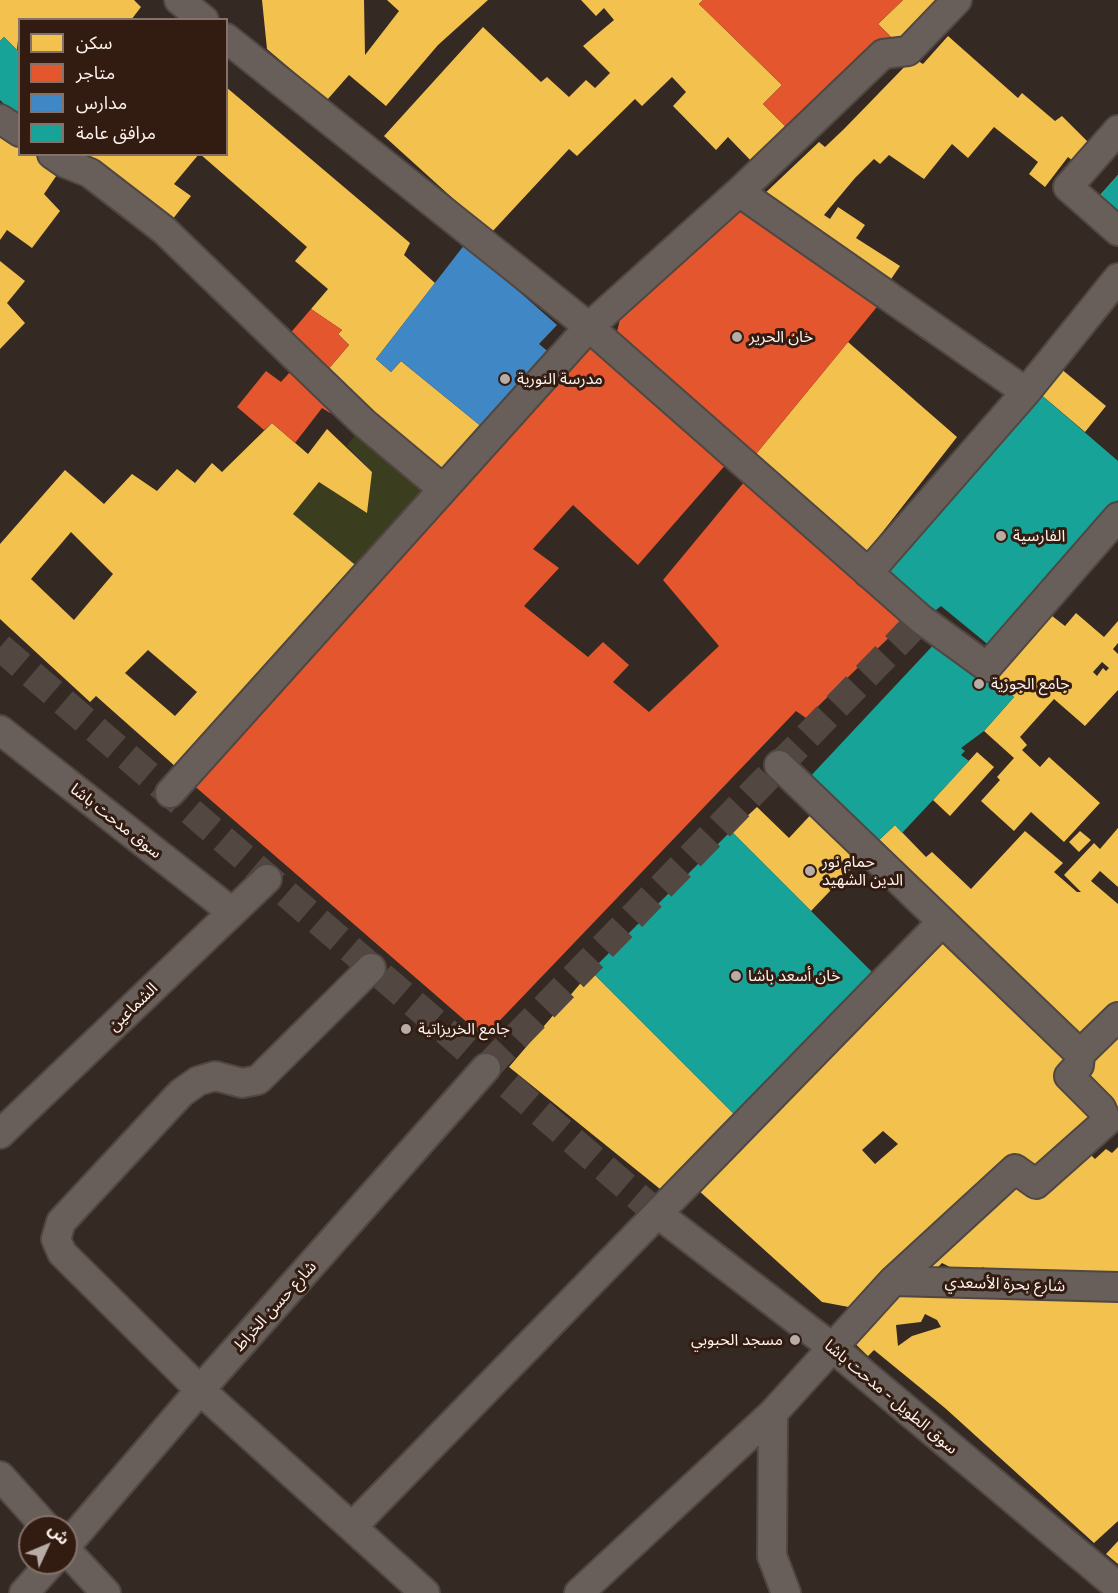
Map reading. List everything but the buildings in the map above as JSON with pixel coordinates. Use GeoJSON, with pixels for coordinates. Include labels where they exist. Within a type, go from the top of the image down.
{"type":"FeatureCollection","features":[{"type":"Feature","properties":{"kind":"street"},"geometry":{"type":"LineString","coordinates":[[179,0],[202,18]]}},
{"type":"Feature","properties":{"kind":"street"},"geometry":{"type":"LineString","coordinates":[[170,793],[589,327],[739,192],[883,54],[908,51],[957,0]]}},
{"type":"Feature","properties":{"kind":"street"},"geometry":{"type":"LineString","coordinates":[[228,40],[589,327],[921,619],[987,667],[1118,517]]}},
{"type":"Feature","properties":{"kind":"street"},"geometry":{"type":"LineString","coordinates":[[0,119],[18,131]]}},
{"type":"Feature","properties":{"kind":"street"},"geometry":{"type":"LineString","coordinates":[[1118,130],[1068,187],[1118,231]]}},
{"type":"Feature","properties":{"kind":"street"},"geometry":{"type":"LineString","coordinates":[[54,156],[64,164],[90,173],[164,230],[364,423],[443,489]]}},
{"type":"Feature","properties":{"kind":"street"},"geometry":{"type":"LineString","coordinates":[[739,192],[1026,392]]}},
{"type":"Feature","properties":{"kind":"street"},"geometry":{"type":"LineString","coordinates":[[868,573],[1026,392],[1118,278]]}},
{"type":"Feature","properties":{"kind":"street","name":"سوق مدحت باشا"},"geometry":{"type":"LineString","coordinates":[[0,730],[232,912]]}},
{"type":"Feature","properties":{"kind":"street"},"geometry":{"type":"LineString","coordinates":[[779,765],[1080,1054]]}},
{"type":"Feature","properties":{"kind":"street","name":"الشماعين"},"geometry":{"type":"LineString","coordinates":[[0,1134],[267,879]]}},
{"type":"Feature","properties":{"kind":"street"},"geometry":{"type":"LineString","coordinates":[[352,1527],[942,922]]}},
{"type":"Feature","properties":{"kind":"street"},"geometry":{"type":"LineString","coordinates":[[371,968],[258,1080],[242,1083],[215,1076],[198,1081],[181,1093],[61,1222],[56,1239],[62,1253],[200,1390],[424,1593]]}},
{"type":"Feature","properties":{"kind":"street"},"geometry":{"type":"LineString","coordinates":[[579,1593],[773,1413],[893,1281],[1014,1169],[1036,1184],[1107,1121],[1101,1108],[1069,1076],[1079,1065],[1080,1054],[1118,1017]]}},
{"type":"Feature","properties":{"kind":"street","name":"شارع حسن الخراط"},"geometry":{"type":"LineString","coordinates":[[78,1534],[200,1390],[486,1068]]}},
{"type":"Feature","properties":{"kind":"street","name":"سوق الطويل - مدحت باشا"},"geometry":{"type":"LineString","coordinates":[[658,1214],[833,1348],[1118,1587]]}},
{"type":"Feature","properties":{"kind":"street","name":"شارع بحرة الأسعدي"},"geometry":{"type":"LineString","coordinates":[[893,1281],[1118,1287]]}},
{"type":"Feature","properties":{"kind":"street"},"geometry":{"type":"LineString","coordinates":[[773,1413],[772,1556],[786,1593]]}},
{"type":"Feature","properties":{"kind":"street"},"geometry":{"type":"LineString","coordinates":[[0,1476],[35,1515]]}},
{"type":"Feature","properties":{"kind":"street"},"geometry":{"type":"LineString","coordinates":[[78,1562],[106,1593]]}},
{"type":"Feature","properties":{"kind":"street"},"geometry":{"type":"LineString","coordinates":[[24,1593],[40,1575]]}},
{"type":"Feature","properties":{"kind":"green space"},"geometry":{"type":"Polygon","coordinates":[[[364,423],[443,489],[366,575],[293,514],[319,482],[367,512],[372,472],[347,446],[364,423]]]}},
{"type":"Feature","properties":{"kind":"tunnel"},"geometry":{"type":"LineString","coordinates":[[486,1068],[921,619]]}},
{"type":"Feature","properties":{"kind":"tunnel"},"geometry":{"type":"LineString","coordinates":[[0,647],[658,1214]]}},
{"type":"Feature","properties":{"kind":"place","name":"خان الحرير"},"geometry":{"type":"Point","coordinates":[737,337]}},
{"type":"Feature","properties":{"kind":"place","name":"مدرسة النورية"},"geometry":{"type":"Point","coordinates":[505,379]}},
{"type":"Feature","properties":{"kind":"place","name":"الفارسية"},"geometry":{"type":"Point","coordinates":[1001,536]}},
{"type":"Feature","properties":{"kind":"place","name":"جامع الجوزية"},"geometry":{"type":"Point","coordinates":[979,684]}},
{"type":"Feature","properties":{"kind":"place","name":"حمام نور الدين الشهيد"},"geometry":{"type":"Point","coordinates":[810,871]}},
{"type":"Feature","properties":{"kind":"place","name":"خان أسعد باشا"},"geometry":{"type":"Point","coordinates":[736,976]}},
{"type":"Feature","properties":{"kind":"place","name":"جامع الخريزاتية"},"geometry":{"type":"Point","coordinates":[406,1029]}},
{"type":"Feature","properties":{"kind":"place","name":"مسجد الحبوبي"},"geometry":{"type":"Point","coordinates":[795,1340]}}]}
